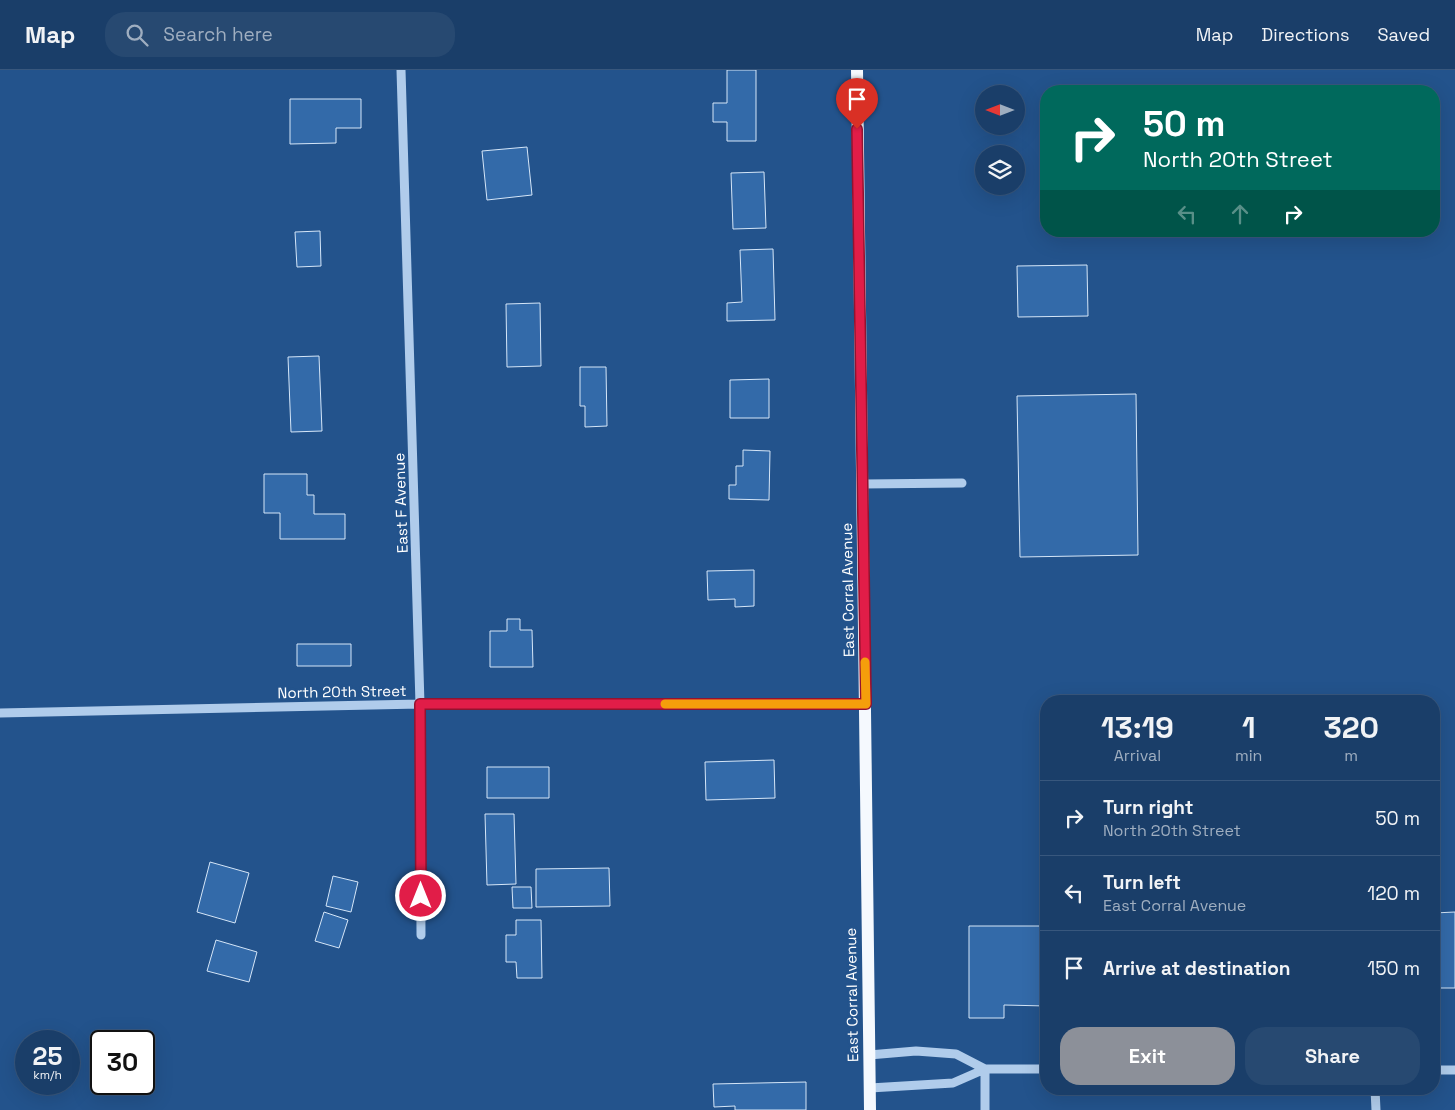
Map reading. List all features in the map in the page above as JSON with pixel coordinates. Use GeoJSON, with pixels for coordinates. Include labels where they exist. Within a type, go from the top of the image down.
{"type":"FeatureCollection","features":[{"type":"Feature","properties":{"kind":"main road","name":"East Corral Avenue"},"geometry":{"type":"LineString","coordinates":[[857,70],[870,1110]]}},
{"type":"Feature","properties":{"kind":"street","name":"East F Avenue"},"geometry":{"type":"LineString","coordinates":[[401,70],[420,704],[421,934]]}},
{"type":"Feature","properties":{"kind":"street"},"geometry":{"type":"LineString","coordinates":[[862,484],[962,483]]}},
{"type":"Feature","properties":{"kind":"street","name":"North 20th Street"},"geometry":{"type":"LineString","coordinates":[[0,713],[420,704],[866,704]]}},
{"type":"Feature","properties":{"kind":"street"},"geometry":{"type":"LineString","coordinates":[[869,1055],[916,1051],[956,1054],[985,1069]]}},
{"type":"Feature","properties":{"kind":"street"},"geometry":{"type":"LineString","coordinates":[[985,1069],[986,1110]]}},
{"type":"Feature","properties":{"kind":"street"},"geometry":{"type":"LineString","coordinates":[[870,1088],[953,1083],[985,1069],[1040,1069]]}},
{"type":"Feature","properties":{"kind":"street"},"geometry":{"type":"LineString","coordinates":[[1440,1070],[1455,1070]]}},
{"type":"Feature","properties":{"kind":"street"},"geometry":{"type":"LineString","coordinates":[[1375,1095],[1376,1110]]}},
{"type":"Feature","properties":{"kind":"building"},"geometry":{"type":"Polygon","coordinates":[[[727,70],[756,70],[756,141],[727,141],[727,122],[713,122],[713,103],[727,103],[727,70]]]}},
{"type":"Feature","properties":{"kind":"building"},"geometry":{"type":"Polygon","coordinates":[[[290,99],[361,99],[361,128],[336,128],[336,143],[290,144],[290,99]]]}},
{"type":"Feature","properties":{"kind":"building"},"geometry":{"type":"Polygon","coordinates":[[[527,147],[532,195],[487,200],[482,151],[527,147]]]}},
{"type":"Feature","properties":{"kind":"building"},"geometry":{"type":"Polygon","coordinates":[[[764,172],[766,228],[733,229],[731,173],[764,172]]]}},
{"type":"Feature","properties":{"kind":"building"},"geometry":{"type":"Polygon","coordinates":[[[320,231],[321,266],[297,267],[295,232],[320,231]]]}},
{"type":"Feature","properties":{"kind":"building"},"geometry":{"type":"Polygon","coordinates":[[[773,249],[775,320],[727,321],[727,303],[742,302],[740,250],[773,249]]]}},
{"type":"Feature","properties":{"kind":"building"},"geometry":{"type":"Polygon","coordinates":[[[1087,265],[1088,316],[1018,317],[1017,266],[1087,265]]]}},
{"type":"Feature","properties":{"kind":"building"},"geometry":{"type":"Polygon","coordinates":[[[540,303],[541,366],[507,367],[506,304],[540,303]]]}},
{"type":"Feature","properties":{"kind":"building"},"geometry":{"type":"Polygon","coordinates":[[[319,356],[322,431],[291,432],[288,357],[319,356]]]}},
{"type":"Feature","properties":{"kind":"building"},"geometry":{"type":"Polygon","coordinates":[[[580,367],[606,367],[607,426],[585,427],[585,406],[580,406],[580,367]]]}},
{"type":"Feature","properties":{"kind":"building"},"geometry":{"type":"Polygon","coordinates":[[[769,379],[769,418],[730,418],[730,380],[769,379]]]}},
{"type":"Feature","properties":{"kind":"building"},"geometry":{"type":"Polygon","coordinates":[[[1136,394],[1138,555],[1020,557],[1017,396],[1136,394]]]}},
{"type":"Feature","properties":{"kind":"building"},"geometry":{"type":"Polygon","coordinates":[[[743,450],[770,451],[769,500],[729,499],[729,485],[736,485],[736,466],[743,466],[743,450]]]}},
{"type":"Feature","properties":{"kind":"building"},"geometry":{"type":"Polygon","coordinates":[[[264,474],[307,474],[307,495],[314,495],[314,514],[345,514],[345,539],[280,539],[280,513],[264,513],[264,474]]]}},
{"type":"Feature","properties":{"kind":"building"},"geometry":{"type":"Polygon","coordinates":[[[754,570],[754,606],[735,607],[735,599],[708,600],[707,571],[754,570]]]}},
{"type":"Feature","properties":{"kind":"building"},"geometry":{"type":"Polygon","coordinates":[[[507,619],[520,619],[520,630],[532,630],[533,667],[490,667],[490,631],[507,631],[507,619]]]}},
{"type":"Feature","properties":{"kind":"building"},"geometry":{"type":"Polygon","coordinates":[[[297,644],[351,644],[351,666],[297,666],[297,644]]]}},
{"type":"Feature","properties":{"kind":"building"},"geometry":{"type":"Polygon","coordinates":[[[774,760],[775,798],[706,800],[705,762],[774,760]]]}},
{"type":"Feature","properties":{"kind":"building"},"geometry":{"type":"Polygon","coordinates":[[[487,767],[549,767],[549,798],[487,798],[487,767]]]}},
{"type":"Feature","properties":{"kind":"building"},"geometry":{"type":"Polygon","coordinates":[[[485,814],[514,814],[516,884],[487,885],[485,814]]]}},
{"type":"Feature","properties":{"kind":"building"},"geometry":{"type":"Polygon","coordinates":[[[210,862],[249,873],[235,923],[197,912],[210,862]]]}},
{"type":"Feature","properties":{"kind":"building"},"geometry":{"type":"Polygon","coordinates":[[[609,868],[610,906],[536,907],[536,869],[609,868]]]}},
{"type":"Feature","properties":{"kind":"building"},"geometry":{"type":"Polygon","coordinates":[[[333,876],[358,882],[351,912],[326,906],[333,876]]]}},
{"type":"Feature","properties":{"kind":"building"},"geometry":{"type":"Polygon","coordinates":[[[512,887],[531,887],[532,908],[513,908],[512,887]]]}},
{"type":"Feature","properties":{"kind":"building"},"geometry":{"type":"Polygon","coordinates":[[[324,912],[348,920],[339,948],[315,941],[324,912]]]}},
{"type":"Feature","properties":{"kind":"building"},"geometry":{"type":"Polygon","coordinates":[[[1455,912],[1455,988],[1440,988],[1440,913],[1455,912]]]}},
{"type":"Feature","properties":{"kind":"building"},"geometry":{"type":"Polygon","coordinates":[[[516,920],[541,920],[542,978],[517,978],[516,962],[506,962],[506,935],[516,935],[516,920]]]}},
{"type":"Feature","properties":{"kind":"building"},"geometry":{"type":"Polygon","coordinates":[[[969,926],[1040,926],[1040,1006],[1004,1005],[1004,1018],[969,1018],[969,926]]]}},
{"type":"Feature","properties":{"kind":"building"},"geometry":{"type":"Polygon","coordinates":[[[216,940],[257,952],[249,982],[207,971],[216,940]]]}},
{"type":"Feature","properties":{"kind":"building"},"geometry":{"type":"Polygon","coordinates":[[[806,1082],[806,1110],[735,1110],[735,1106],[714,1107],[713,1084],[806,1082]]]}},
{"type":"Feature","properties":{"kind":"slow traffic"},"geometry":{"type":"LineString","coordinates":[[665,704],[866,704],[865,662]]}},
{"type":"Feature","properties":{"kind":"route"},"geometry":{"type":"LineString","coordinates":[[421,896],[420,704],[866,704],[857,129]]}}]}
